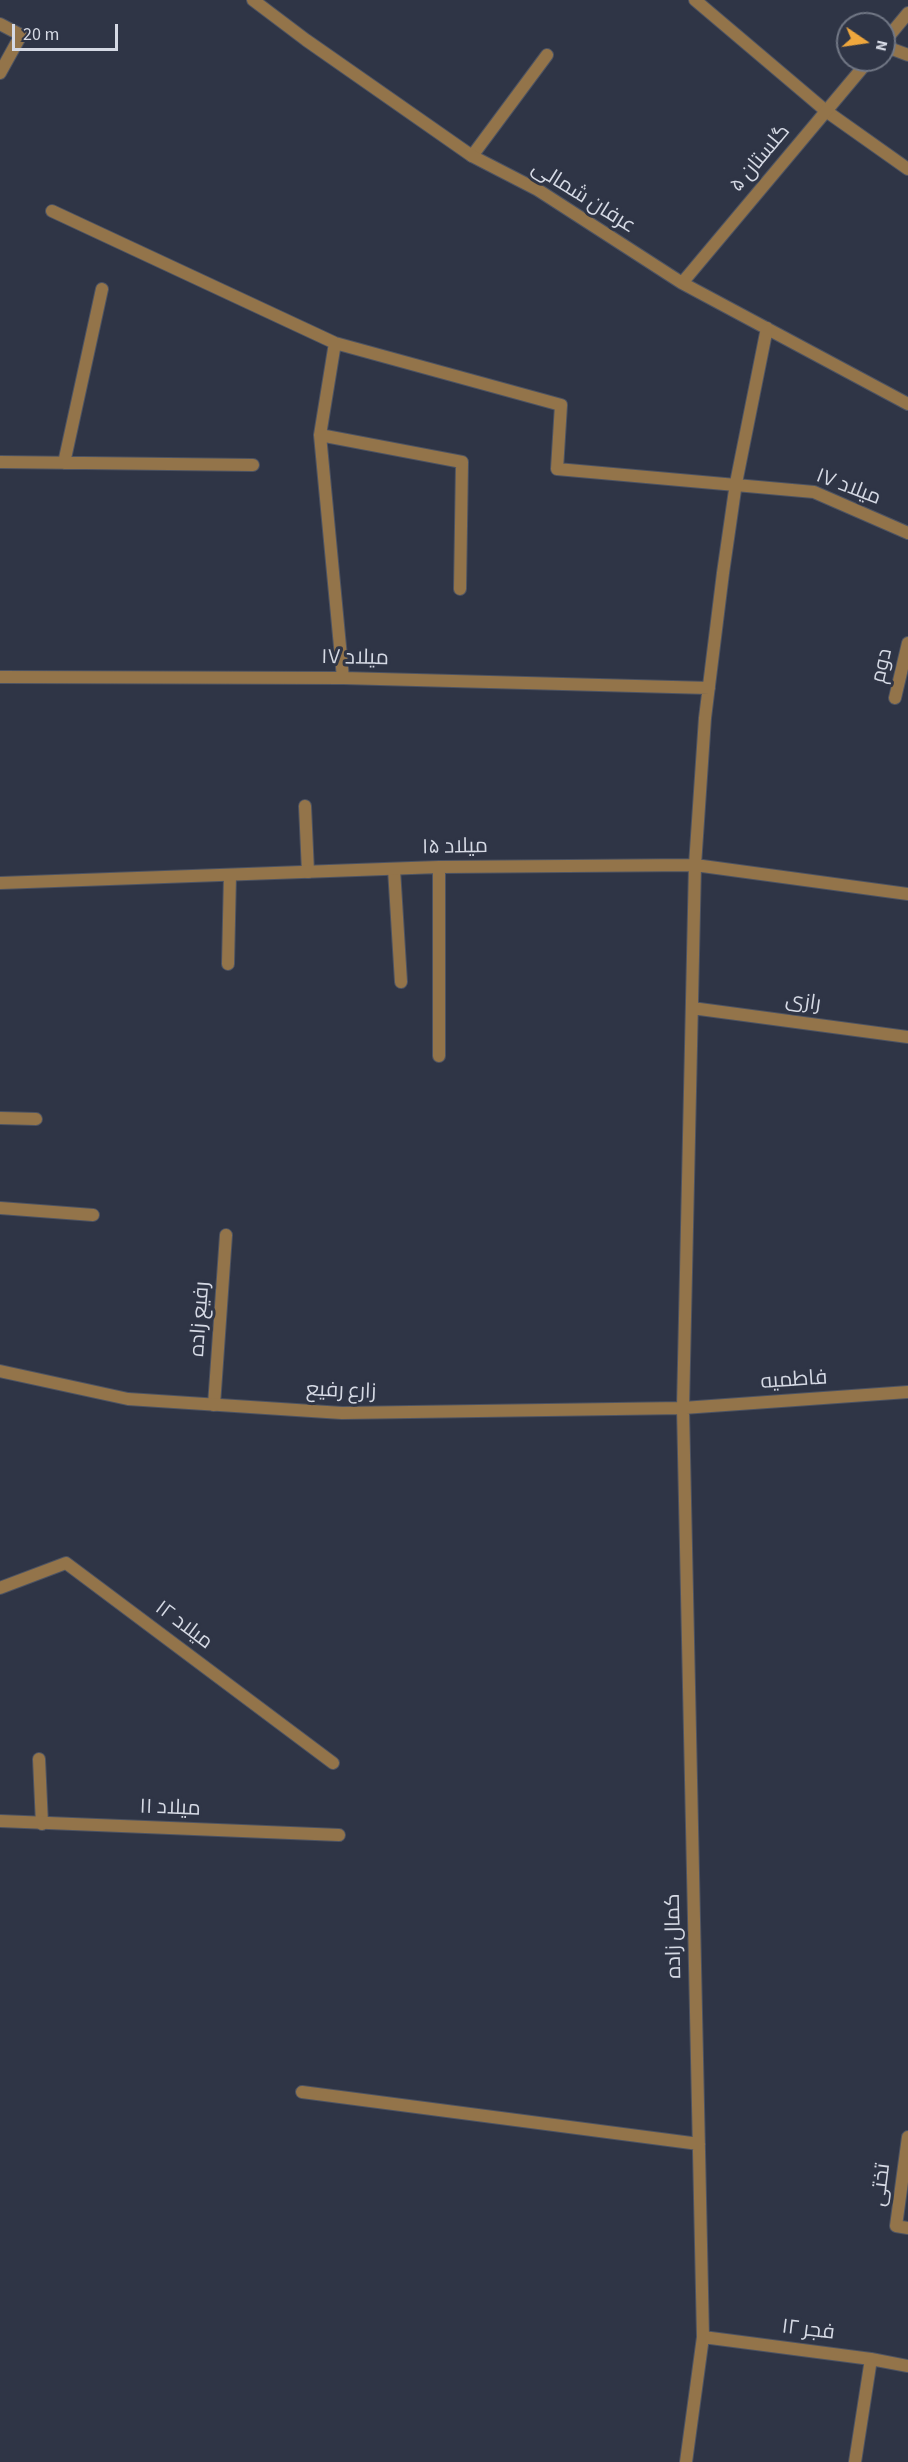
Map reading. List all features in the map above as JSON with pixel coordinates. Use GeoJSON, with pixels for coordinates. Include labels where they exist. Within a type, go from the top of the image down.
{"type":"FeatureCollection","features":[{"type":"Feature","properties":{"kind":"street","name":"عرفان شمالی"},"geometry":{"type":"LineString","coordinates":[[253,0],[306,40],[472,156],[538,190],[682,283],[908,404]]}},
{"type":"Feature","properties":{"kind":"street"},"geometry":{"type":"LineString","coordinates":[[695,0],[826,111],[908,169]]}},
{"type":"Feature","properties":{"kind":"street"},"geometry":{"type":"LineString","coordinates":[[896,28],[908,13]]}},
{"type":"Feature","properties":{"kind":"street"},"geometry":{"type":"LineString","coordinates":[[0,24],[21,35],[0,73]]}},
{"type":"Feature","properties":{"kind":"street"},"geometry":{"type":"LineString","coordinates":[[472,156],[547,55]]}},
{"type":"Feature","properties":{"kind":"street","name":"گلستان ۵"},"geometry":{"type":"LineString","coordinates":[[682,283],[859,72]]}},
{"type":"Feature","properties":{"kind":"street"},"geometry":{"type":"LineString","coordinates":[[52,212],[334,343],[320,435],[343,678]]}},
{"type":"Feature","properties":{"kind":"street"},"geometry":{"type":"LineString","coordinates":[[64,463],[102,289]]}},
{"type":"Feature","properties":{"kind":"street","name":"کمال زاده"},"geometry":{"type":"LineString","coordinates":[[686,2462],[703,2337],[683,1408],[695,865],[709,688],[736,483],[767,328]]}},
{"type":"Feature","properties":{"kind":"street","name":"میلاد ۱۷"},"geometry":{"type":"LineString","coordinates":[[334,343],[561,405],[557,469],[736,483],[814,492],[908,533]]}},
{"type":"Feature","properties":{"kind":"street"},"geometry":{"type":"LineString","coordinates":[[320,435],[462,462],[460,589]]}},
{"type":"Feature","properties":{"kind":"street"},"geometry":{"type":"LineString","coordinates":[[0,462],[253,465]]}},
{"type":"Feature","properties":{"kind":"street","name":"دوم"},"geometry":{"type":"LineString","coordinates":[[895,698],[908,643]]}},
{"type":"Feature","properties":{"kind":"street","name":"میلاد ۱۷"},"geometry":{"type":"LineString","coordinates":[[0,677],[343,678],[709,688]]}},
{"type":"Feature","properties":{"kind":"street"},"geometry":{"type":"LineString","coordinates":[[305,806],[308,872]]}},
{"type":"Feature","properties":{"kind":"street","name":"میلاد ۱۵"},"geometry":{"type":"LineString","coordinates":[[0,883],[439,867],[695,865],[908,894]]}},
{"type":"Feature","properties":{"kind":"street"},"geometry":{"type":"LineString","coordinates":[[439,867],[439,1056]]}},
{"type":"Feature","properties":{"kind":"street"},"geometry":{"type":"LineString","coordinates":[[394,869],[400,982]]}},
{"type":"Feature","properties":{"kind":"street"},"geometry":{"type":"LineString","coordinates":[[228,964],[230,875]]}},
{"type":"Feature","properties":{"kind":"street","name":"رازی"},"geometry":{"type":"LineString","coordinates":[[692,1008],[908,1037]]}},
{"type":"Feature","properties":{"kind":"street"},"geometry":{"type":"LineString","coordinates":[[0,1118],[36,1119]]}},
{"type":"Feature","properties":{"kind":"street"},"geometry":{"type":"LineString","coordinates":[[0,1208],[93,1215]]}},
{"type":"Feature","properties":{"kind":"street","name":"رفیع زاده"},"geometry":{"type":"LineString","coordinates":[[214,1405],[226,1235]]}},
{"type":"Feature","properties":{"kind":"street","name":"زارع رفیع"},"geometry":{"type":"LineString","coordinates":[[0,1371],[128,1399],[342,1413],[683,1408]]}},
{"type":"Feature","properties":{"kind":"street","name":"فاطمیه"},"geometry":{"type":"LineString","coordinates":[[683,1408],[908,1392]]}},
{"type":"Feature","properties":{"kind":"street","name":"میلاد ۱۲"},"geometry":{"type":"LineString","coordinates":[[0,1588],[66,1563],[333,1763]]}},
{"type":"Feature","properties":{"kind":"street"},"geometry":{"type":"LineString","coordinates":[[39,1759],[42,1824]]}},
{"type":"Feature","properties":{"kind":"street","name":"میلاد ۱۱"},"geometry":{"type":"LineString","coordinates":[[0,1821],[339,1835]]}},
{"type":"Feature","properties":{"kind":"street"},"geometry":{"type":"LineString","coordinates":[[302,2092],[699,2144]]}},
{"type":"Feature","properties":{"kind":"street","name":"تختی"},"geometry":{"type":"LineString","coordinates":[[908,2137],[896,2226],[908,2228]]}},
{"type":"Feature","properties":{"kind":"street","name":"فجر ۱۲"},"geometry":{"type":"LineString","coordinates":[[703,2337],[908,2366]]}},
{"type":"Feature","properties":{"kind":"street"},"geometry":{"type":"LineString","coordinates":[[855,2462],[871,2359]]}}]}
